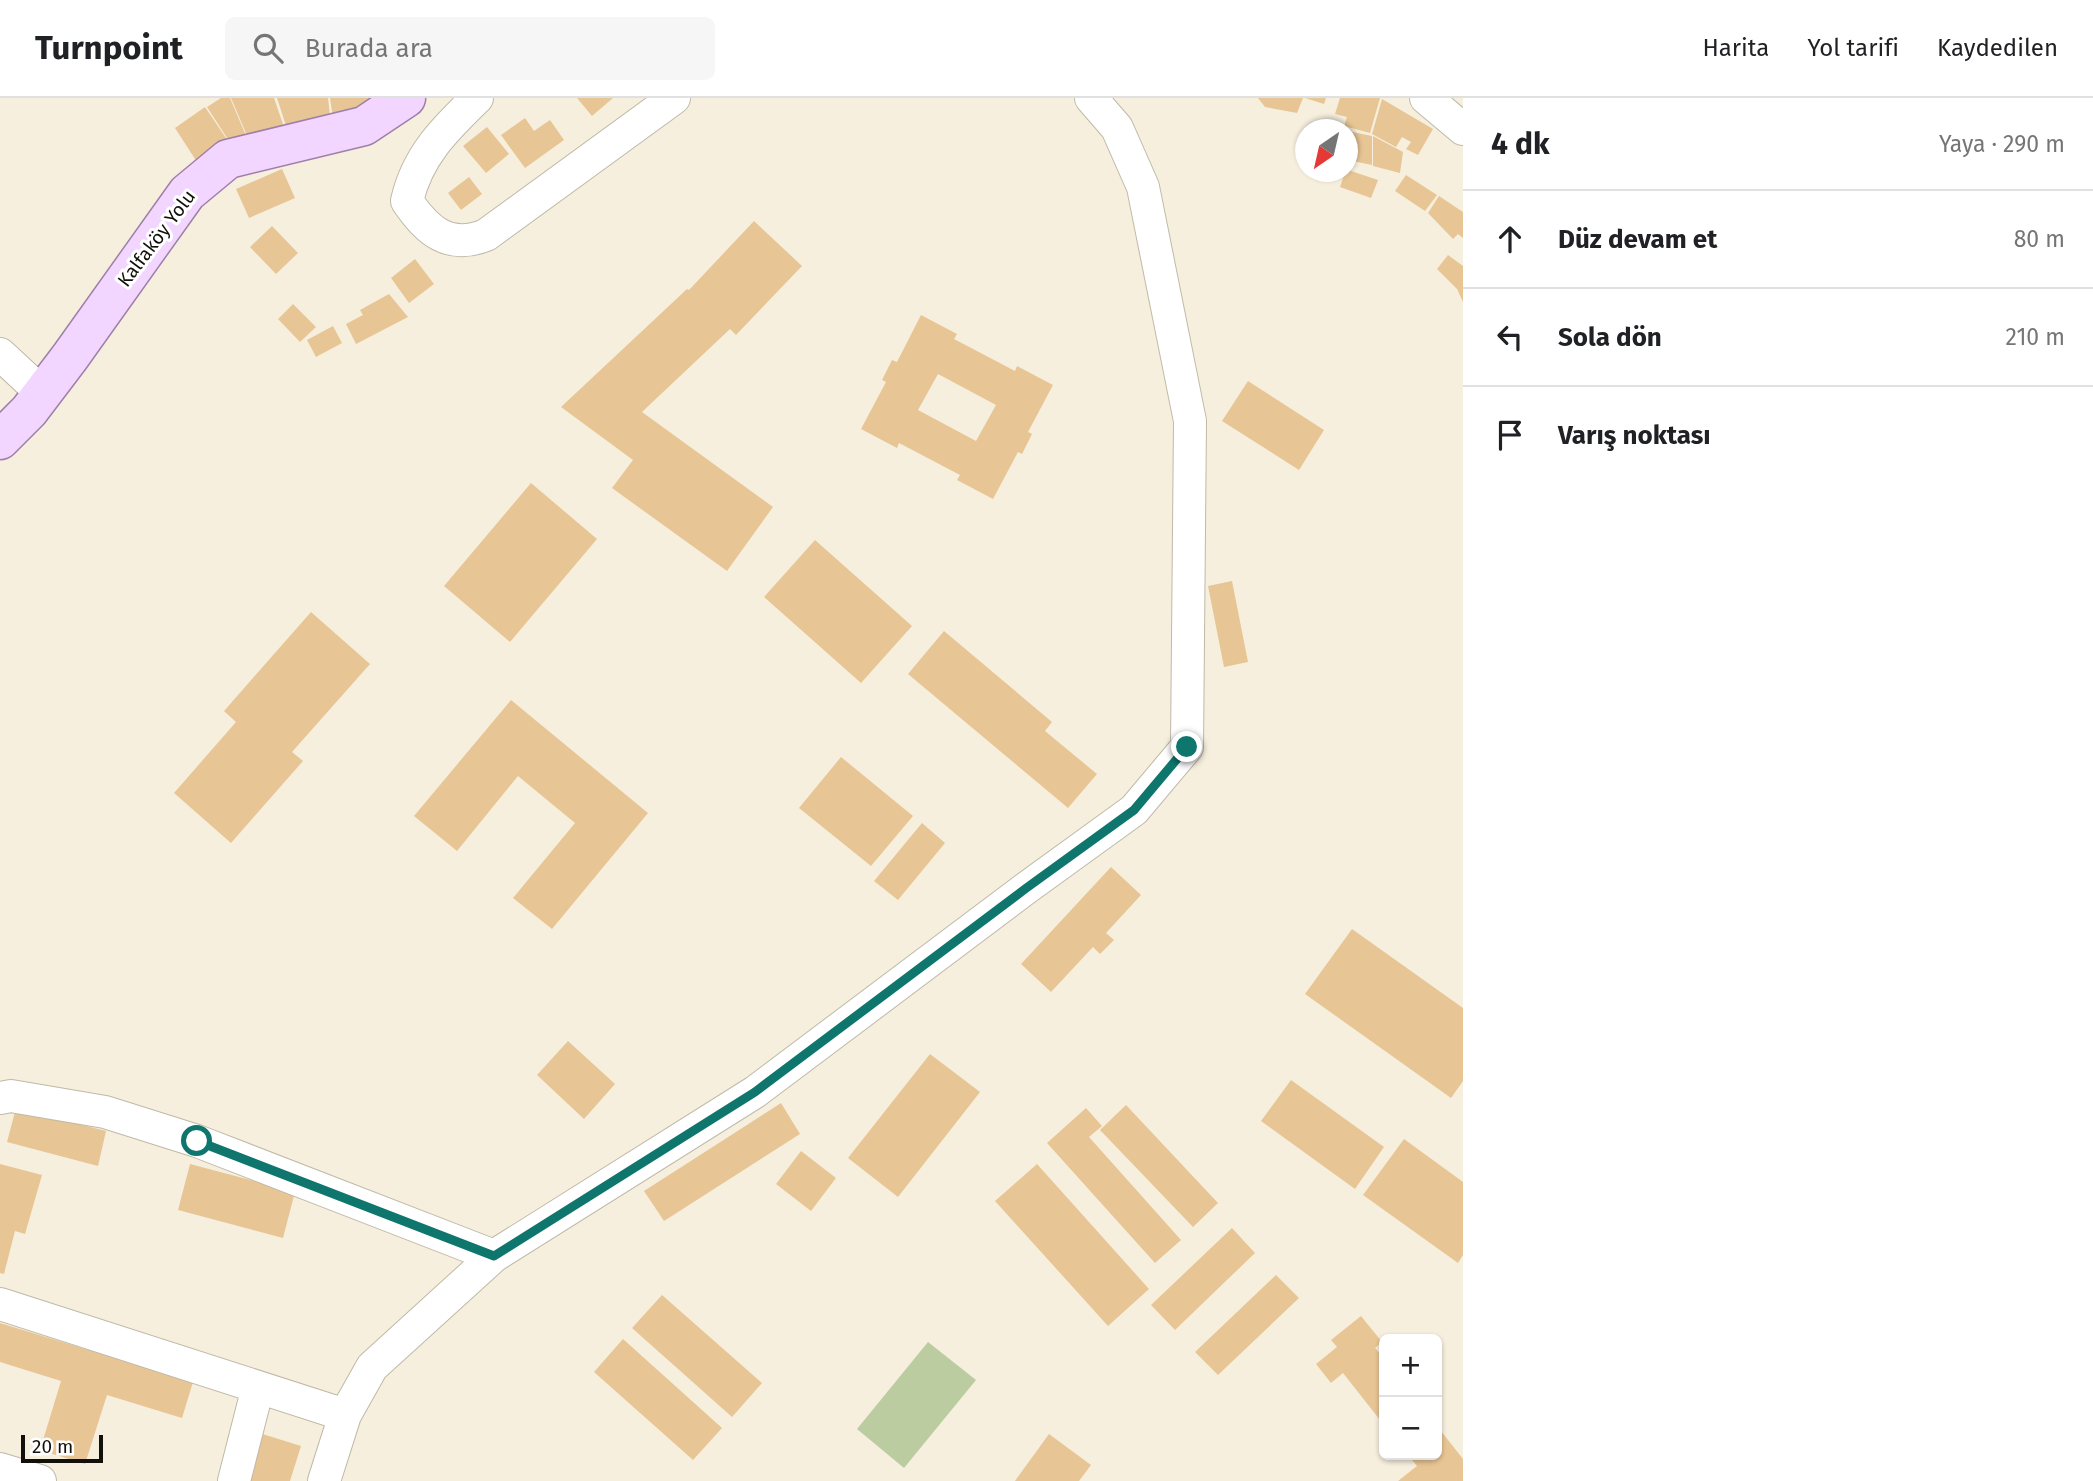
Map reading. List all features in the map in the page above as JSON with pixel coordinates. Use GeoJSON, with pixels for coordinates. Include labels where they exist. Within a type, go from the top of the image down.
{"type":"FeatureCollection","features":[{"type":"Feature","properties":{"kind":"main road","name":"Kalfaköy Yolu"},"geometry":{"type":"LineString","coordinates":[[0,440],[43,394],[187,193],[228,159],[364,125],[406,98]]}},
{"type":"Feature","properties":{"kind":"street"},"geometry":{"type":"LineString","coordinates":[[477,98],[435,141],[412,178],[407,201],[419,220],[441,237],[471,241],[486,235],[674,98]]}},
{"type":"Feature","properties":{"kind":"street"},"geometry":{"type":"LineString","coordinates":[[324,1481],[345,1415],[372,1367],[494,1256],[755,1092],[1134,810],[1187,747],[1190,421],[1143,187],[1117,128],[1091,98]]}},
{"type":"Feature","properties":{"kind":"street"},"geometry":{"type":"LineString","coordinates":[[1429,98],[1463,129]]}},
{"type":"Feature","properties":{"kind":"street"},"geometry":{"type":"LineString","coordinates":[[0,354],[43,394]]}},
{"type":"Feature","properties":{"kind":"street"},"geometry":{"type":"LineString","coordinates":[[0,1098],[11,1096],[105,1112],[197,1141],[494,1256]]}},
{"type":"Feature","properties":{"kind":"street"},"geometry":{"type":"LineString","coordinates":[[0,1304],[345,1415]]}},
{"type":"Feature","properties":{"kind":"street"},"geometry":{"type":"LineString","coordinates":[[234,1481],[258,1387]]}},
{"type":"Feature","properties":{"kind":"street"},"geometry":{"type":"LineString","coordinates":[[0,1469],[40,1481]]}},
{"type":"Feature","properties":{"kind":"green space"},"geometry":{"type":"Polygon","coordinates":[[[928,1342],[976,1380],[904,1468],[857,1429],[928,1342]]]}},
{"type":"Feature","properties":{"kind":"building"},"geometry":{"type":"Polygon","coordinates":[[[221,98],[230,98],[247,138],[229,141],[207,107],[221,98]]]}},
{"type":"Feature","properties":{"kind":"building"},"geometry":{"type":"Polygon","coordinates":[[[231,98],[274,98],[284,127],[248,138],[231,98]]]}},
{"type":"Feature","properties":{"kind":"building"},"geometry":{"type":"Polygon","coordinates":[[[277,98],[328,98],[331,125],[288,132],[277,98]]]}},
{"type":"Feature","properties":{"kind":"building"},"geometry":{"type":"Polygon","coordinates":[[[330,98],[375,98],[334,125],[330,98]]]}},
{"type":"Feature","properties":{"kind":"building"},"geometry":{"type":"Polygon","coordinates":[[[577,98],[613,98],[592,116],[577,98]]]}},
{"type":"Feature","properties":{"kind":"building"},"geometry":{"type":"Polygon","coordinates":[[[1258,98],[1303,98],[1297,113],[1265,107],[1258,98]]]}},
{"type":"Feature","properties":{"kind":"building"},"geometry":{"type":"Polygon","coordinates":[[[1305,98],[1326,98],[1324,104],[1305,98]]]}},
{"type":"Feature","properties":{"kind":"building"},"geometry":{"type":"Polygon","coordinates":[[[1340,98],[1380,98],[1370,133],[1358,130],[1358,119],[1346,119],[1335,114],[1340,98]]]}},
{"type":"Feature","properties":{"kind":"building"},"geometry":{"type":"Polygon","coordinates":[[[1382,99],[1433,129],[1418,155],[1406,149],[1411,142],[1402,137],[1396,147],[1372,134],[1382,99]]]}},
{"type":"Feature","properties":{"kind":"building"},"geometry":{"type":"Polygon","coordinates":[[[205,107],[228,141],[197,162],[175,128],[205,107]]]}},
{"type":"Feature","properties":{"kind":"building"},"geometry":{"type":"Polygon","coordinates":[[[525,118],[534,131],[550,120],[564,140],[525,168],[501,135],[525,118]]]}},
{"type":"Feature","properties":{"kind":"building"},"geometry":{"type":"Polygon","coordinates":[[[487,127],[509,154],[486,173],[463,146],[487,127]]]}},
{"type":"Feature","properties":{"kind":"building"},"geometry":{"type":"Polygon","coordinates":[[[1358,133],[1372,136],[1372,165],[1358,162],[1358,133]]]}},
{"type":"Feature","properties":{"kind":"building"},"geometry":{"type":"Polygon","coordinates":[[[1373,136],[1403,152],[1400,173],[1373,166],[1373,136]]]}},
{"type":"Feature","properties":{"kind":"building"},"geometry":{"type":"Polygon","coordinates":[[[282,169],[295,198],[249,218],[236,189],[282,169]]]}},
{"type":"Feature","properties":{"kind":"building"},"geometry":{"type":"Polygon","coordinates":[[[1358,173],[1378,180],[1371,198],[1340,187],[1342,182],[1358,182],[1358,173]]]}},
{"type":"Feature","properties":{"kind":"building"},"geometry":{"type":"Polygon","coordinates":[[[1406,175],[1437,195],[1425,211],[1395,191],[1406,175]]]}},
{"type":"Feature","properties":{"kind":"building"},"geometry":{"type":"Polygon","coordinates":[[[469,177],[482,194],[461,210],[448,193],[469,177]]]}},
{"type":"Feature","properties":{"kind":"building"},"geometry":{"type":"Polygon","coordinates":[[[1439,196],[1463,212],[1463,238],[1458,234],[1453,239],[1428,213],[1439,196]]]}},
{"type":"Feature","properties":{"kind":"building"},"geometry":{"type":"Polygon","coordinates":[[[754,221],[802,266],[736,335],[730,329],[642,412],[773,507],[727,571],[612,488],[633,460],[561,407],[689,290],[754,221]]]}},
{"type":"Feature","properties":{"kind":"building"},"geometry":{"type":"Polygon","coordinates":[[[272,226],[298,253],[276,274],[250,247],[272,226]]]}},
{"type":"Feature","properties":{"kind":"building"},"geometry":{"type":"Polygon","coordinates":[[[1448,255],[1463,266],[1463,302],[1457,289],[1437,269],[1448,255]]]}},
{"type":"Feature","properties":{"kind":"building"},"geometry":{"type":"Polygon","coordinates":[[[415,259],[434,284],[409,303],[391,278],[415,259]]]}},
{"type":"Feature","properties":{"kind":"building"},"geometry":{"type":"Polygon","coordinates":[[[389,294],[408,317],[356,344],[346,324],[363,315],[360,310],[389,294]]]}},
{"type":"Feature","properties":{"kind":"building"},"geometry":{"type":"Polygon","coordinates":[[[293,304],[316,327],[300,342],[278,319],[293,304]]]}},
{"type":"Feature","properties":{"kind":"building"},"geometry":{"type":"Polygon","coordinates":[[[921,315],[957,334],[954,339],[1015,371],[1017,366],[1053,385],[1028,432],[1032,434],[1022,454],[1018,452],[993,499],[957,480],[960,475],[899,443],[897,448],[861,429],[886,382],[882,380],[892,360],[897,362],[921,315]],[[938,374],[918,410],[976,441],[996,405],[938,374]]]}},
{"type":"Feature","properties":{"kind":"building"},"geometry":{"type":"Polygon","coordinates":[[[333,326],[342,343],[316,357],[307,340],[333,326]]]}},
{"type":"Feature","properties":{"kind":"building"},"geometry":{"type":"Polygon","coordinates":[[[1248,381],[1324,430],[1299,470],[1222,421],[1248,381]]]}},
{"type":"Feature","properties":{"kind":"building"},"geometry":{"type":"Polygon","coordinates":[[[531,483],[597,539],[510,642],[444,586],[531,483]]]}},
{"type":"Feature","properties":{"kind":"building"},"geometry":{"type":"Polygon","coordinates":[[[815,540],[912,626],[861,683],[764,597],[815,540]]]}},
{"type":"Feature","properties":{"kind":"building"},"geometry":{"type":"Polygon","coordinates":[[[1232,581],[1248,662],[1224,667],[1208,586],[1232,581]]]}},
{"type":"Feature","properties":{"kind":"building"},"geometry":{"type":"Polygon","coordinates":[[[311,612],[370,664],[292,752],[303,761],[231,843],[174,793],[236,722],[224,711],[311,612]]]}},
{"type":"Feature","properties":{"kind":"building"},"geometry":{"type":"Polygon","coordinates":[[[944,631],[1052,722],[1045,731],[1097,774],[1068,808],[908,674],[944,631]]]}},
{"type":"Feature","properties":{"kind":"building"},"geometry":{"type":"Polygon","coordinates":[[[511,700],[648,813],[552,929],[513,898],[575,823],[518,776],[457,851],[414,816],[511,700]]]}},
{"type":"Feature","properties":{"kind":"building"},"geometry":{"type":"Polygon","coordinates":[[[841,757],[913,816],[871,866],[799,808],[841,757]]]}},
{"type":"Feature","properties":{"kind":"building"},"geometry":{"type":"Polygon","coordinates":[[[922,823],[945,843],[898,900],[874,881],[922,823]]]}},
{"type":"Feature","properties":{"kind":"building"},"geometry":{"type":"Polygon","coordinates":[[[1111,867],[1141,895],[1106,933],[1114,940],[1100,954],[1093,947],[1051,992],[1021,964],[1111,867]]]}},
{"type":"Feature","properties":{"kind":"building"},"geometry":{"type":"Polygon","coordinates":[[[1352,929],[1463,1008],[1463,1081],[1451,1098],[1305,994],[1352,929]]]}},
{"type":"Feature","properties":{"kind":"building"},"geometry":{"type":"Polygon","coordinates":[[[568,1041],[615,1084],[584,1119],[537,1075],[568,1041]]]}},
{"type":"Feature","properties":{"kind":"building"},"geometry":{"type":"Polygon","coordinates":[[[930,1054],[980,1092],[898,1197],[848,1158],[930,1054]]]}},
{"type":"Feature","properties":{"kind":"building"},"geometry":{"type":"Polygon","coordinates":[[[1291,1080],[1384,1147],[1355,1189],[1261,1121],[1291,1080]]]}},
{"type":"Feature","properties":{"kind":"building"},"geometry":{"type":"Polygon","coordinates":[[[781,1103],[800,1134],[664,1221],[644,1191],[781,1103]]]}},
{"type":"Feature","properties":{"kind":"building"},"geometry":{"type":"Polygon","coordinates":[[[1126,1105],[1218,1203],[1193,1227],[1100,1130],[1126,1105]]]}},
{"type":"Feature","properties":{"kind":"building"},"geometry":{"type":"Polygon","coordinates":[[[16,1108],[106,1131],[98,1166],[7,1142],[16,1108]]]}},
{"type":"Feature","properties":{"kind":"building"},"geometry":{"type":"Polygon","coordinates":[[[1086,1108],[1102,1126],[1089,1137],[1181,1240],[1155,1263],[1047,1143],[1086,1108]]]}},
{"type":"Feature","properties":{"kind":"building"},"geometry":{"type":"Polygon","coordinates":[[[1404,1139],[1463,1182],[1463,1255],[1458,1263],[1363,1195],[1404,1139]]]}},
{"type":"Feature","properties":{"kind":"building"},"geometry":{"type":"Polygon","coordinates":[[[801,1151],[836,1178],[811,1211],[776,1184],[801,1151]]]}},
{"type":"Feature","properties":{"kind":"building"},"geometry":{"type":"Polygon","coordinates":[[[0,1164],[42,1175],[25,1234],[15,1231],[4,1274],[0,1273],[0,1164]]]}},
{"type":"Feature","properties":{"kind":"building"},"geometry":{"type":"Polygon","coordinates":[[[190,1164],[295,1192],[283,1238],[178,1210],[190,1164]]]}},
{"type":"Feature","properties":{"kind":"building"},"geometry":{"type":"Polygon","coordinates":[[[1037,1164],[1149,1289],[1108,1326],[995,1201],[1037,1164]]]}},
{"type":"Feature","properties":{"kind":"building"},"geometry":{"type":"Polygon","coordinates":[[[1232,1228],[1255,1253],[1175,1330],[1151,1305],[1232,1228]]]}},
{"type":"Feature","properties":{"kind":"building"},"geometry":{"type":"Polygon","coordinates":[[[1276,1275],[1299,1298],[1218,1375],[1195,1352],[1276,1275]]]}},
{"type":"Feature","properties":{"kind":"building"},"geometry":{"type":"Polygon","coordinates":[[[662,1295],[762,1383],[732,1417],[632,1328],[662,1295]]]}},
{"type":"Feature","properties":{"kind":"building"},"geometry":{"type":"Polygon","coordinates":[[[1361,1316],[1379,1338],[1379,1345],[1375,1348],[1379,1353],[1379,1419],[1343,1373],[1331,1383],[1316,1364],[1337,1347],[1331,1340],[1361,1316]]]}},
{"type":"Feature","properties":{"kind":"building"},"geometry":{"type":"Polygon","coordinates":[[[0,1323],[193,1382],[182,1418],[107,1395],[85,1464],[40,1450],[61,1381],[0,1362],[0,1323]]]}},
{"type":"Feature","properties":{"kind":"building"},"geometry":{"type":"Polygon","coordinates":[[[623,1339],[722,1428],[693,1460],[594,1372],[623,1339]]]}},
{"type":"Feature","properties":{"kind":"building"},"geometry":{"type":"Polygon","coordinates":[[[256,1432],[301,1446],[290,1481],[241,1481],[256,1432]]]}},
{"type":"Feature","properties":{"kind":"building"},"geometry":{"type":"Polygon","coordinates":[[[1442,1432],[1463,1459],[1463,1481],[1398,1481],[1417,1466],[1412,1460],[1442,1460],[1442,1432]]]}},
{"type":"Feature","properties":{"kind":"building"},"geometry":{"type":"Polygon","coordinates":[[[1049,1434],[1091,1465],[1079,1481],[1015,1481],[1049,1434]]]}},
{"type":"Feature","properties":{"kind":"route"},"geometry":{"type":"LineString","coordinates":[[197,1141],[494,1256],[755,1092],[1134,810],[1187,747]]}}]}
